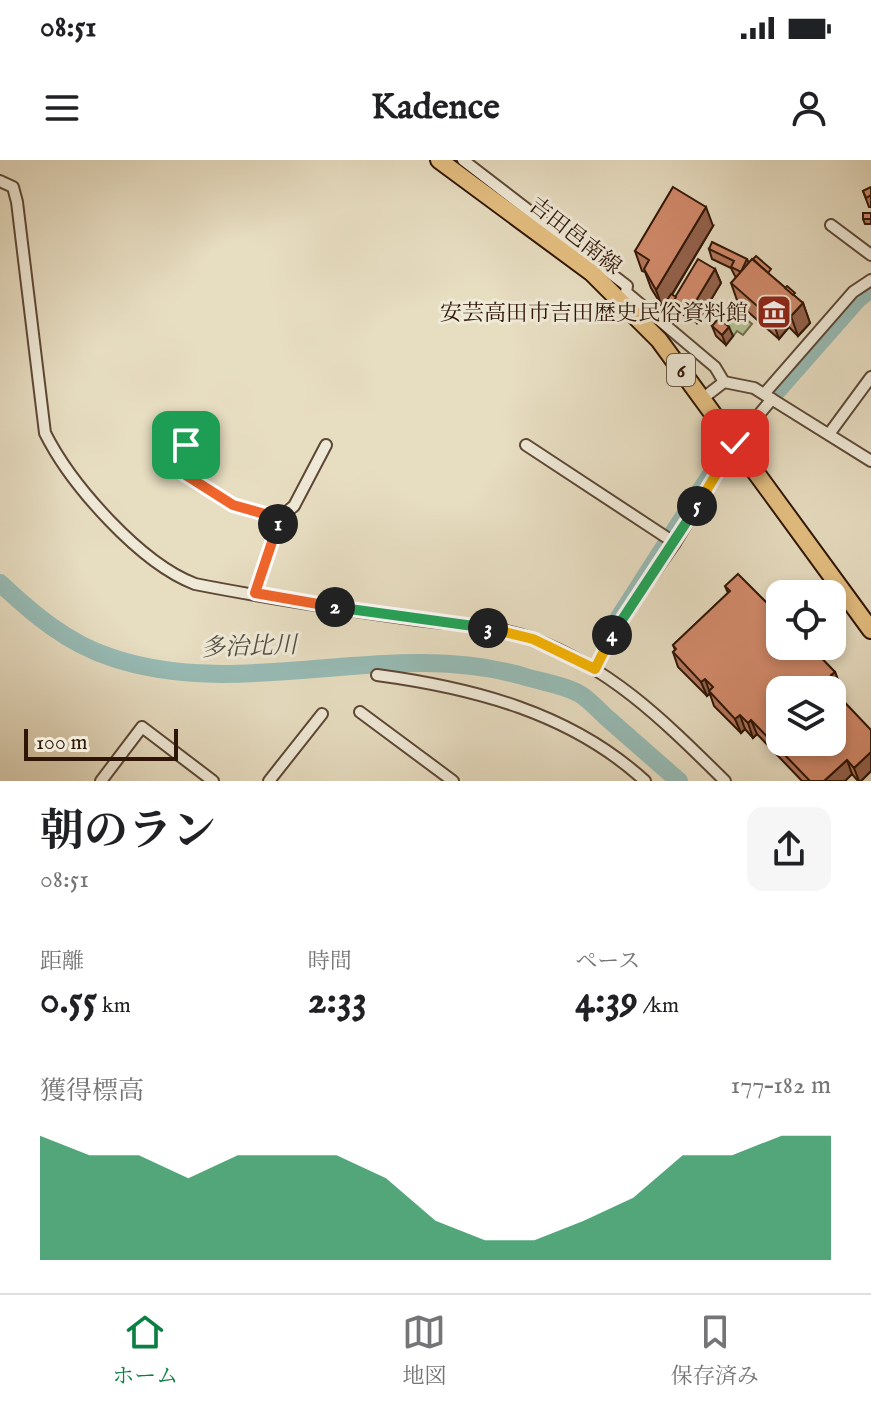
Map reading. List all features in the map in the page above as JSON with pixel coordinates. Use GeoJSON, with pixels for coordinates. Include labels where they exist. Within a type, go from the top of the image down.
{"type":"FeatureCollection","features":[{"type":"Feature","properties":{"kind":"main road","name":"吉田邑南線"},"geometry":{"type":"LineString","coordinates":[[439,160],[592,273],[631,309],[659,340],[871,630]]}},
{"type":"Feature","properties":{"kind":"street"},"geometry":{"type":"LineString","coordinates":[[463,160],[627,286],[626,292],[715,367],[724,382],[754,388],[871,461]]}},
{"type":"Feature","properties":{"kind":"street"},"geometry":{"type":"LineString","coordinates":[[0,181],[13,187],[17,202],[45,433],[56,456],[129,539],[158,564],[195,584],[410,619],[505,630],[533,639],[595,669],[650,706],[725,781]]}},
{"type":"Feature","properties":{"kind":"street"},"geometry":{"type":"LineString","coordinates":[[831,225],[871,255]]}},
{"type":"Feature","properties":{"kind":"street"},"geometry":{"type":"LineString","coordinates":[[595,669],[621,620],[675,543],[735,443],[853,292],[871,280]]}},
{"type":"Feature","properties":{"kind":"street"},"geometry":{"type":"LineString","coordinates":[[829,434],[871,377]]}},
{"type":"Feature","properties":{"kind":"street"},"geometry":{"type":"LineString","coordinates":[[702,399],[724,382]]}},
{"type":"Feature","properties":{"kind":"street"},"geometry":{"type":"LineString","coordinates":[[186,445],[170,465],[233,505],[279,518]]}},
{"type":"Feature","properties":{"kind":"street"},"geometry":{"type":"LineString","coordinates":[[255,593],[279,518],[294,506],[326,445]]}},
{"type":"Feature","properties":{"kind":"street"},"geometry":{"type":"LineString","coordinates":[[526,445],[675,543]]}},
{"type":"Feature","properties":{"kind":"street"},"geometry":{"type":"LineString","coordinates":[[377,675],[423,681],[510,702],[575,731],[645,781]]}},
{"type":"Feature","properties":{"kind":"street"},"geometry":{"type":"LineString","coordinates":[[360,712],[453,781]]}},
{"type":"Feature","properties":{"kind":"street"},"geometry":{"type":"LineString","coordinates":[[269,781],[322,714]]}},
{"type":"Feature","properties":{"kind":"street"},"geometry":{"type":"LineString","coordinates":[[101,781],[142,727],[213,781]]}},
{"type":"Feature","properties":{"kind":"green space"},"geometry":{"type":"Polygon","coordinates":[[[732,308],[752,324],[743,335],[737,331],[734,335],[720,323],[732,308]]]}},
{"type":"Feature","properties":{"kind":"building"},"geometry":{"type":"Polygon","coordinates":[[[673,187],[706,207],[656,290],[644,269],[649,260],[635,251],[673,187]]]}},
{"type":"Feature","properties":{"kind":"building"},"geometry":{"type":"Polygon","coordinates":[[[871,187],[871,195],[866,198],[863,191],[871,187]]]}},
{"type":"Feature","properties":{"kind":"building"},"geometry":{"type":"Polygon","coordinates":[[[863,213],[871,213],[871,219],[863,219],[863,213]]]}},
{"type":"Feature","properties":{"kind":"building"},"geometry":{"type":"Polygon","coordinates":[[[712,242],[747,259],[741,272],[731,267],[734,261],[709,249],[712,242]]]}},
{"type":"Feature","properties":{"kind":"building"},"geometry":{"type":"Polygon","coordinates":[[[756,256],[771,269],[768,273],[753,259],[756,256]]]}},
{"type":"Feature","properties":{"kind":"building"},"geometry":{"type":"Polygon","coordinates":[[[698,259],[715,269],[691,309],[674,299],[698,259]]]}},
{"type":"Feature","properties":{"kind":"building"},"geometry":{"type":"Polygon","coordinates":[[[752,259],[803,303],[791,316],[782,308],[772,319],[731,283],[752,259]]]}},
{"type":"Feature","properties":{"kind":"building"},"geometry":{"type":"Polygon","coordinates":[[[671,294],[676,297],[669,309],[663,306],[671,294]]]}},
{"type":"Feature","properties":{"kind":"building"},"geometry":{"type":"Polygon","coordinates":[[[719,318],[729,327],[722,335],[712,326],[719,318]]]}},
{"type":"Feature","properties":{"kind":"building"},"geometry":{"type":"Polygon","coordinates":[[[738,574],[766,602],[766,660],[823,660],[835,672],[832,676],[766,676],[766,736],[751,720],[748,723],[740,715],[735,719],[709,691],[713,687],[705,679],[701,682],[673,652],[676,649],[673,645],[730,591],[725,586],[738,574]]]}},
{"type":"Feature","properties":{"kind":"building"},"geometry":{"type":"Polygon","coordinates":[[[846,704],[871,730],[871,752],[854,768],[847,760],[824,781],[810,781],[786,756],[846,756],[846,704]]]}},
{"type":"Feature","properties":{"kind":"waterway"},"geometry":{"type":"LineString","coordinates":[[777,391],[858,299],[871,289]]}},
{"type":"Feature","properties":{"kind":"waterway"},"geometry":{"type":"LineString","coordinates":[[607,636],[720,460]]}},
{"type":"Feature","properties":{"kind":"waterway","name":"多治比川"},"geometry":{"type":"LineString","coordinates":[[0,583],[38,616],[79,644],[110,657],[160,669],[212,674],[264,673],[422,663],[474,666],[559,686],[585,698],[679,781]]}},
{"type":"Feature","properties":{"kind":"place","name":"安芸高田市吉田歴史民俗資料館"},"geometry":{"type":"Point","coordinates":[774,312]}},
{"type":"Feature","properties":{"kind":"route"},"geometry":{"type":"LineString","coordinates":[[186,445],[170,465],[233,505],[279,518],[255,593],[410,619],[505,630],[533,639],[595,669],[621,620],[675,543],[735,443]]}}]}
